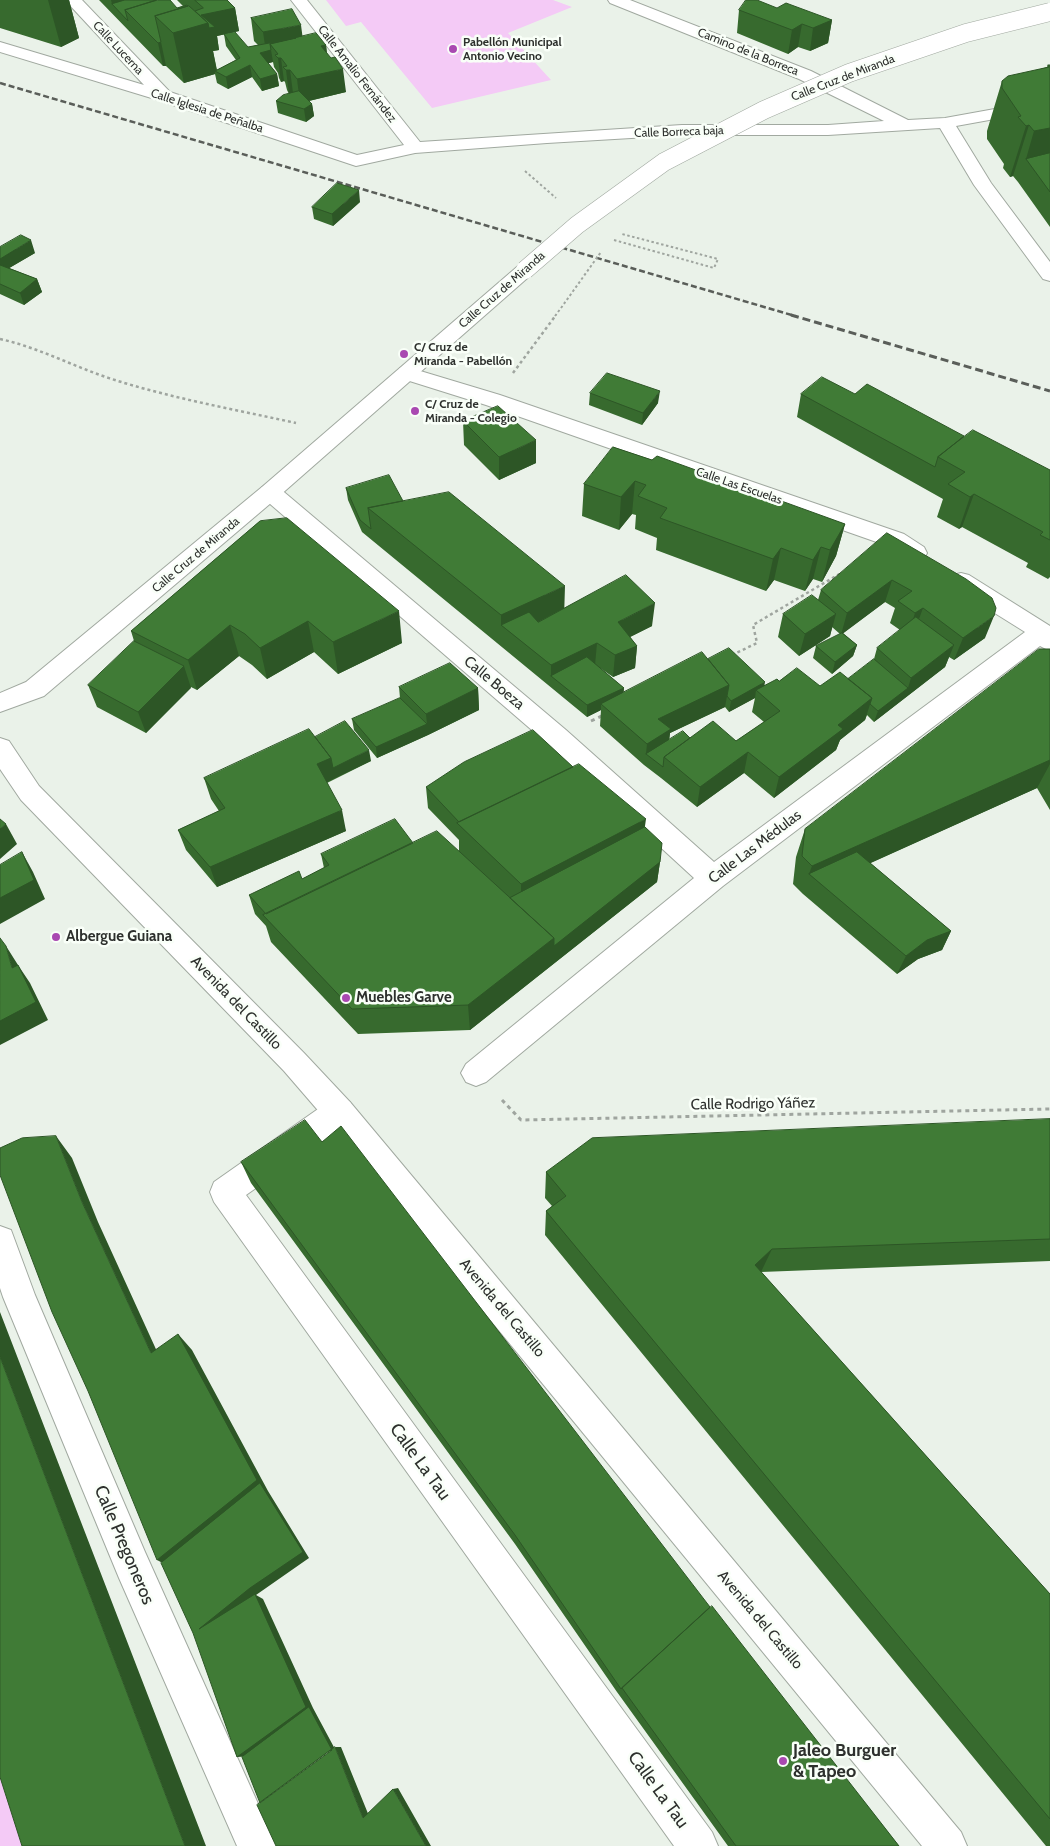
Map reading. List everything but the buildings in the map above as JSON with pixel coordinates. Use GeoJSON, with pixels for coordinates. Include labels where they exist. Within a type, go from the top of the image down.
{"type":"FeatureCollection","features":[{"type":"Feature","properties":{"kind":"street","name":"Calle Lucerna"},"geometry":{"type":"LineString","coordinates":[[73,0],[164,96]]}},
{"type":"Feature","properties":{"kind":"street","name":"Calle Amalio Fernández"},"geometry":{"type":"LineString","coordinates":[[300,0],[415,148]]}},
{"type":"Feature","properties":{"kind":"street","name":"Camino de la Borreca"},"geometry":{"type":"LineString","coordinates":[[616,0],[805,75],[903,124]]}},
{"type":"Feature","properties":{"kind":"street","name":"Calle Cruz de Miranda"},"geometry":{"type":"LineString","coordinates":[[0,703],[35,689],[270,492],[577,225],[664,162],[764,110],[849,73],[966,33],[1050,12]]}},
{"type":"Feature","properties":{"kind":"street","name":"Calle Iglesia de Peñalba"},"geometry":{"type":"LineString","coordinates":[[0,47],[164,96],[356,161],[415,148]]}},
{"type":"Feature","properties":{"kind":"street","name":"Calle Borreca baja"},"geometry":{"type":"LineString","coordinates":[[415,148],[682,130],[828,130],[944,123],[1050,104]]}},
{"type":"Feature","properties":{"kind":"street"},"geometry":{"type":"LineString","coordinates":[[944,123],[983,185],[1050,275]]}},
{"type":"Feature","properties":{"kind":"street","name":"Calle Las Escuelas"},"geometry":{"type":"LineString","coordinates":[[407,373],[493,400],[896,540],[1046,637]]}},
{"type":"Feature","properties":{"kind":"street","name":"Calle Boeza"},"geometry":{"type":"LineString","coordinates":[[270,492],[557,737],[713,878]]}},
{"type":"Feature","properties":{"kind":"street","name":"Calle Las Médulas"},"geometry":{"type":"LineString","coordinates":[[476,1073],[713,878],[1046,637]]}},
{"type":"Feature","properties":{"kind":"street","name":"Avenida del Castillo"},"geometry":{"type":"LineString","coordinates":[[0,748],[30,793],[294,1062],[339,1112],[947,1846]]}},
{"type":"Feature","properties":{"kind":"street","name":"Avenida del Castillo"},"geometry":{"type":"LineString","coordinates":[[0,778],[30,793]]}},
{"type":"Feature","properties":{"kind":"street","name":"Calle La Tau"},"geometry":{"type":"LineString","coordinates":[[339,1112],[225,1192],[698,1846]]}},
{"type":"Feature","properties":{"kind":"street","name":"Calle Pregoneros"},"geometry":{"type":"LineString","coordinates":[[0,1241],[20,1298],[132,1565],[257,1846]]}},
{"type":"Feature","properties":{"kind":"path"},"geometry":{"type":"LineString","coordinates":[[493,400],[605,246]]}},
{"type":"Feature","properties":{"kind":"path"},"geometry":{"type":"LineString","coordinates":[[0,339],[21,342],[96,374],[164,393],[296,424]]}},
{"type":"Feature","properties":{"kind":"path"},"geometry":{"type":"LineString","coordinates":[[731,656],[757,643],[753,625],[896,540]]}},
{"type":"Feature","properties":{"kind":"path"},"geometry":{"type":"LineString","coordinates":[[557,737],[609,712]]}},
{"type":"Feature","properties":{"kind":"path","name":"Calle Rodrigo Yáñez"},"geometry":{"type":"LineString","coordinates":[[476,1073],[522,1120],[1050,1109]]}},
{"type":"Feature","properties":{"kind":"shaded area","name":"Pabellón Municipal Antonio Vecino"},"geometry":{"type":"Polygon","coordinates":[[[326,0],[553,0],[572,7],[508,33],[551,80],[432,108],[361,22],[346,26],[326,0]]]}},
{"type":"Feature","properties":{"kind":"shaded area"},"geometry":{"type":"Polygon","coordinates":[[[0,1715],[44,1846],[0,1846],[0,1715]]]}},
{"type":"Feature","properties":{"kind":"railway"},"geometry":{"type":"LineString","coordinates":[[0,83],[795,316]]}},
{"type":"Feature","properties":{"kind":"railway"},"geometry":{"type":"LineString","coordinates":[[791,315],[1050,391]]}},
{"type":"Feature","properties":{"kind":"place","name":"Pabellón Municipal Antonio Vecino"},"geometry":{"type":"Point","coordinates":[453,49]}},
{"type":"Feature","properties":{"kind":"place","name":"C/ Cruz de Miranda - Pabellón"},"geometry":{"type":"Point","coordinates":[404,354]}},
{"type":"Feature","properties":{"kind":"place","name":"C/ Cruz de Miranda - Colegio"},"geometry":{"type":"Point","coordinates":[415,411]}},
{"type":"Feature","properties":{"kind":"place","name":"Albergue Guiana"},"geometry":{"type":"Point","coordinates":[56,937]}},
{"type":"Feature","properties":{"kind":"place","name":"Muebles Garve"},"geometry":{"type":"Point","coordinates":[346,998]}},
{"type":"Feature","properties":{"kind":"place","name":"Jaleo Burguer & Tapeo"},"geometry":{"type":"Point","coordinates":[783,1761]}}]}
